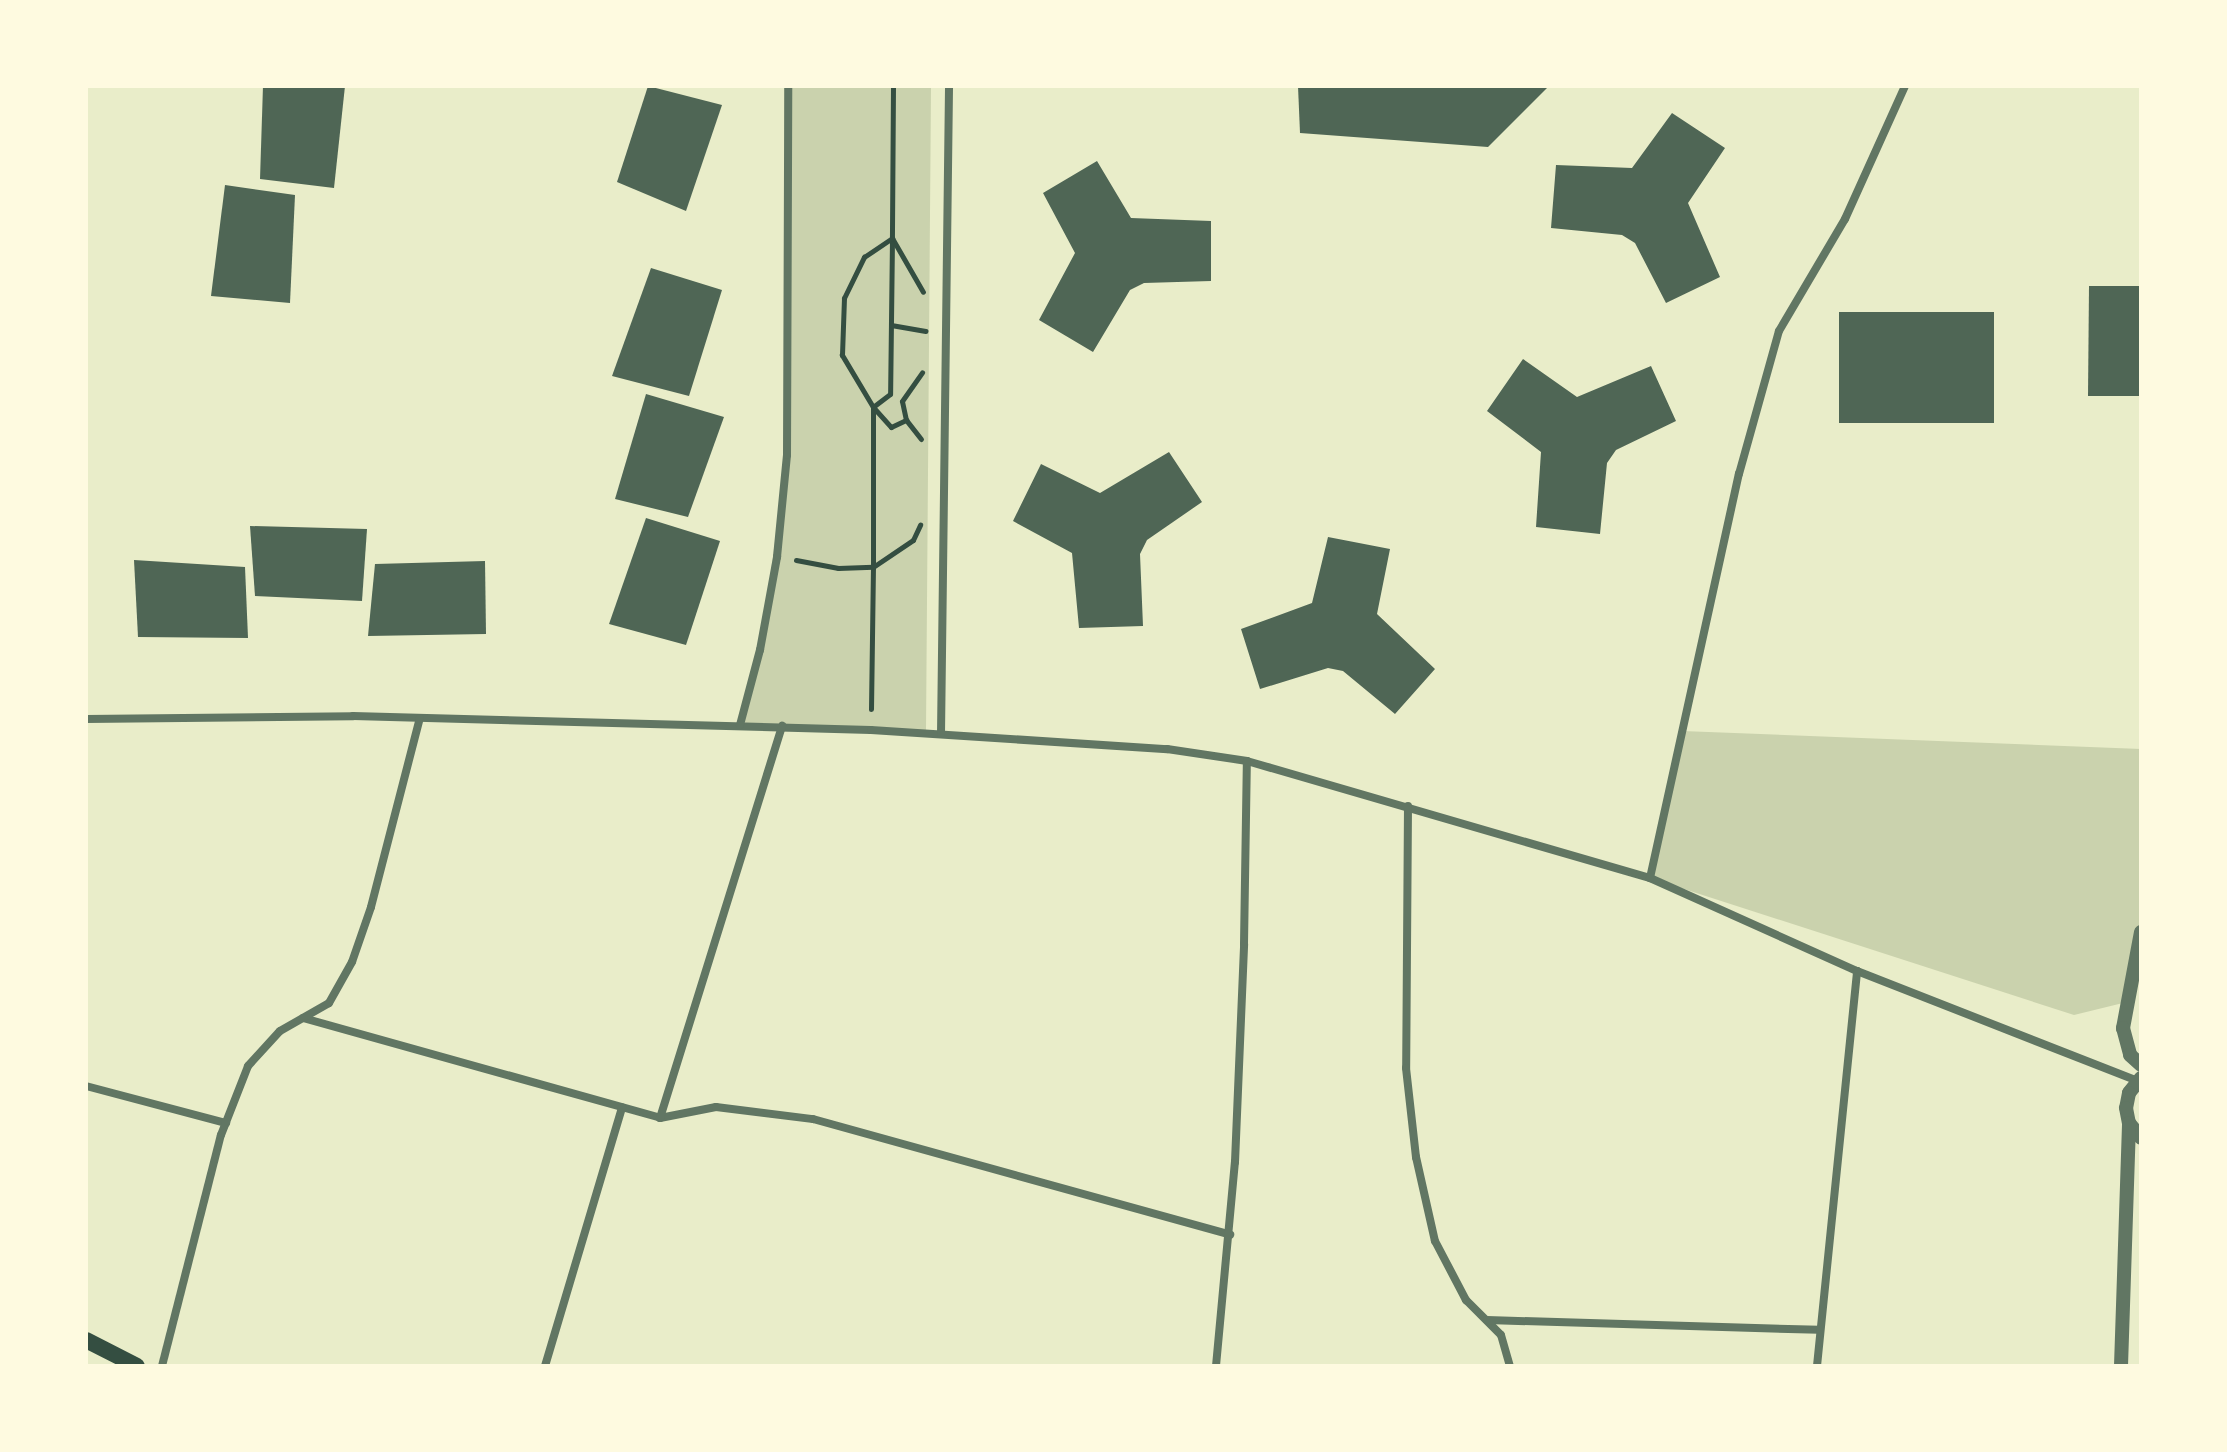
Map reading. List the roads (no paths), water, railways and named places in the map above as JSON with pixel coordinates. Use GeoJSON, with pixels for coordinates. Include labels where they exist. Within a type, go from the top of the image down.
{"type":"FeatureCollection","features":[{"type":"Feature","properties":{"kind":"main road"},"geometry":{"type":"LineString","coordinates":[[86,1340],[137,1366]]}},
{"type":"Feature","properties":{"kind":"street"},"geometry":{"type":"LineString","coordinates":[[740,725],[760,650],[777,557],[787,455],[788,86]]}},
{"type":"Feature","properties":{"kind":"street"},"geometry":{"type":"LineString","coordinates":[[941,734],[949,86]]}},
{"type":"Feature","properties":{"kind":"street"},"geometry":{"type":"LineString","coordinates":[[1650,878],[1739,474],[1779,331],[1845,219],[1905,86]]}},
{"type":"Feature","properties":{"kind":"street"},"geometry":{"type":"LineString","coordinates":[[162,1366],[226,1123],[248,1066],[280,1031],[329,1003],[352,962],[371,907],[420,718]]}},
{"type":"Feature","properties":{"kind":"street"},"geometry":{"type":"LineString","coordinates":[[86,719],[420,718],[782,726],[1167,749],[1247,761],[1650,878],[1857,971],[2139,1079],[2129,1093],[2126,1108],[2129,1123],[2121,1366]]}},
{"type":"Feature","properties":{"kind":"street"},"geometry":{"type":"LineString","coordinates":[[660,1118],[782,726]]}},
{"type":"Feature","properties":{"kind":"street"},"geometry":{"type":"LineString","coordinates":[[1216,1366],[1230,1235],[1244,944],[1247,761]]}},
{"type":"Feature","properties":{"kind":"street"},"geometry":{"type":"LineString","coordinates":[[1408,806],[1406,1068],[1416,1157],[1435,1241],[1466,1300],[1501,1335],[1510,1366]]}},
{"type":"Feature","properties":{"kind":"street"},"geometry":{"type":"LineString","coordinates":[[2141,932],[2123,1028],[2130,1055],[2141,1065]]}},
{"type":"Feature","properties":{"kind":"street"},"geometry":{"type":"LineString","coordinates":[[1817,1366],[1857,971]]}},
{"type":"Feature","properties":{"kind":"street"},"geometry":{"type":"LineString","coordinates":[[303,1018],[660,1118],[716,1107],[813,1119],[1230,1235]]}},
{"type":"Feature","properties":{"kind":"street"},"geometry":{"type":"LineString","coordinates":[[86,1086],[226,1123]]}},
{"type":"Feature","properties":{"kind":"street"},"geometry":{"type":"LineString","coordinates":[[545,1366],[622,1107]]}},
{"type":"Feature","properties":{"kind":"street"},"geometry":{"type":"LineString","coordinates":[[2129,1123],[2141,1138]]}},
{"type":"Feature","properties":{"kind":"street"},"geometry":{"type":"LineString","coordinates":[[1487,1320],[1819,1330]]}}]}
